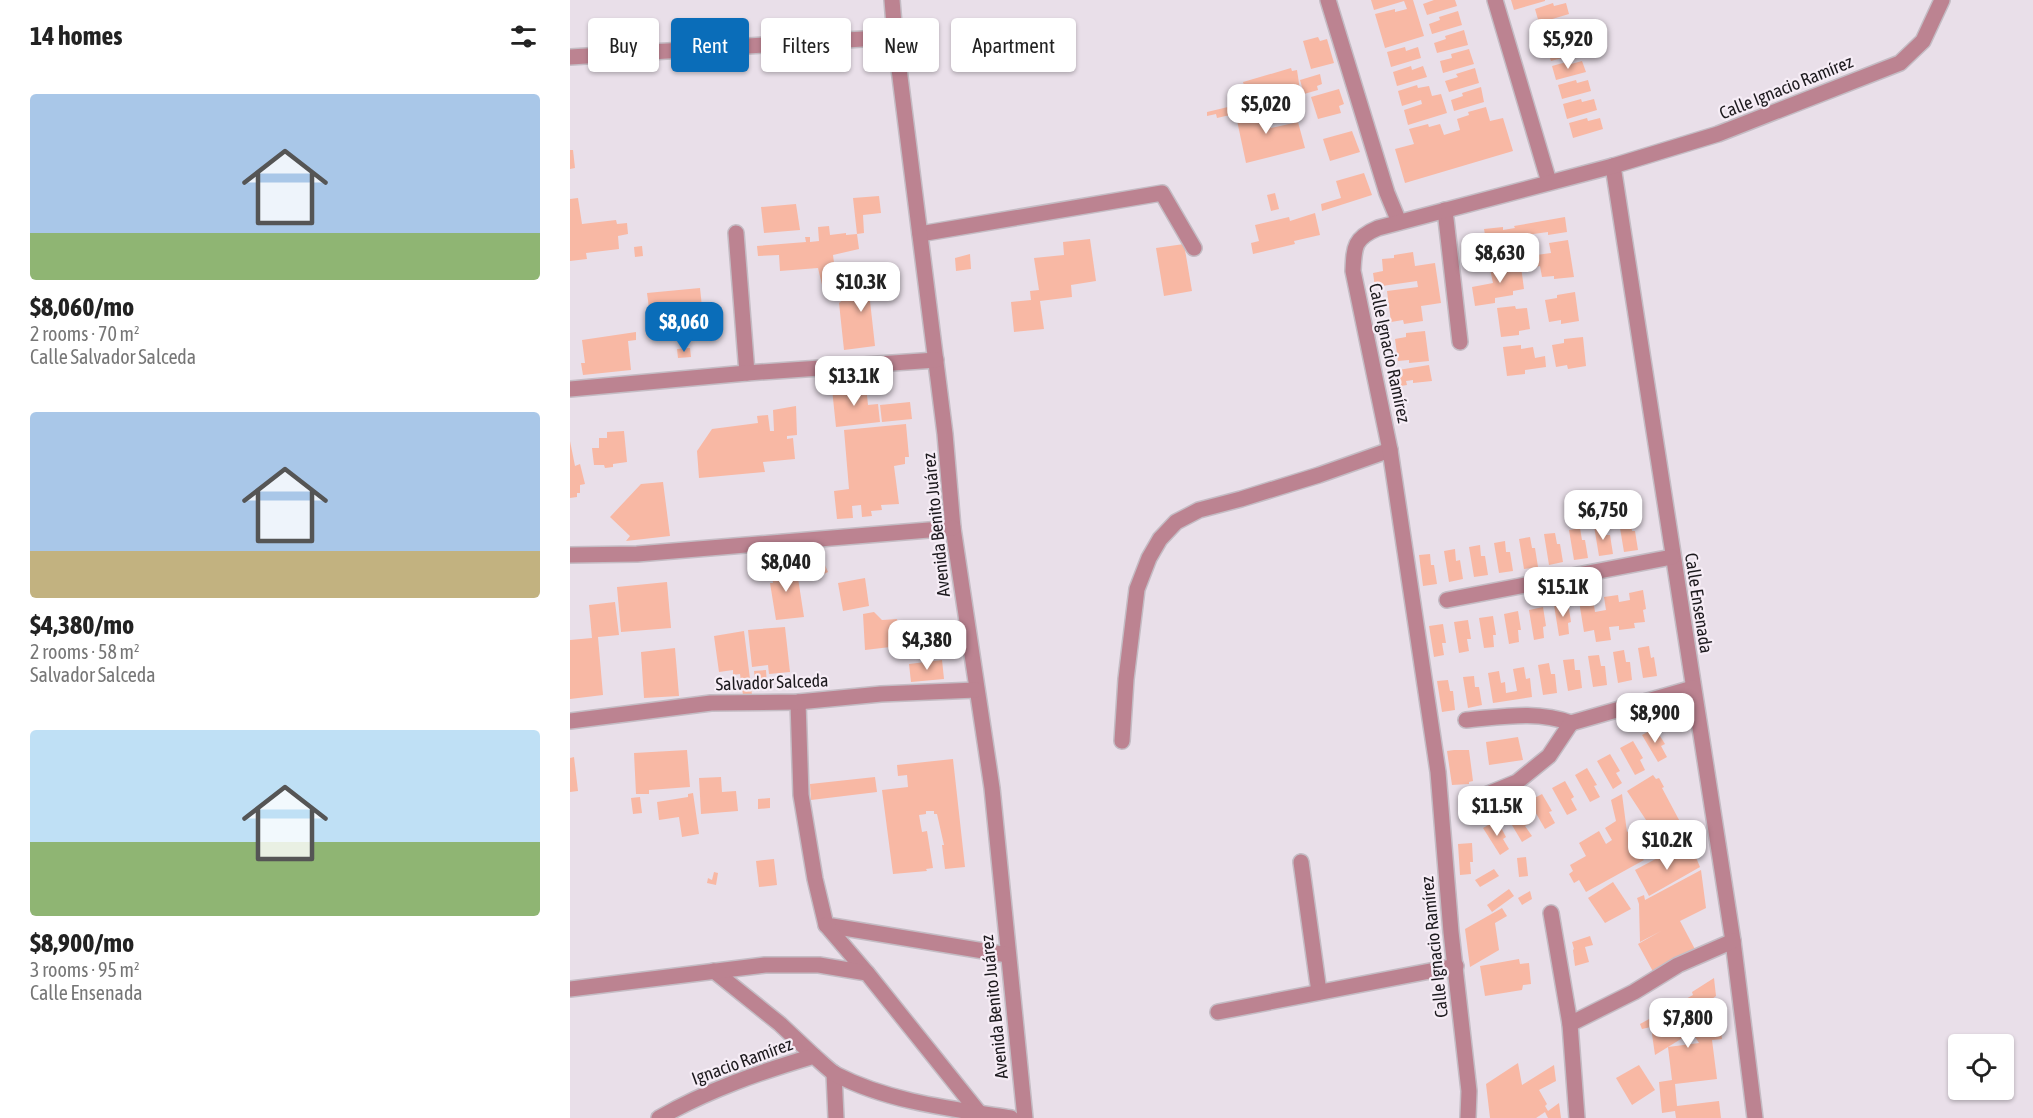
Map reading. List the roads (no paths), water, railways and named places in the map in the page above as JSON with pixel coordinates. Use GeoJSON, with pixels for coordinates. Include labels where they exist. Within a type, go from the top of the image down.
{"type":"FeatureCollection","features":[{"type":"Feature","properties":{"kind":"street","name":"Avenida Benito Juárez"},"geometry":{"type":"LineString","coordinates":[[892,0],[893,18]]}},
{"type":"Feature","properties":{"kind":"street"},"geometry":{"type":"LineString","coordinates":[[1328,0],[1387,193],[1399,222]]}},
{"type":"Feature","properties":{"kind":"street"},"geometry":{"type":"LineString","coordinates":[[1495,0],[1550,182]]}},
{"type":"Feature","properties":{"kind":"street","name":"Calle Ignacio Ramírez"},"geometry":{"type":"LineString","coordinates":[[1468,1118],[1469,1092],[1437,771],[1390,450],[1353,271],[1356,243],[1364,234],[1399,222],[1613,166],[1718,134],[1900,63],[1923,41],[1942,0]]}},
{"type":"Feature","properties":{"kind":"street"},"geometry":{"type":"LineString","coordinates":[[570,57],[863,39]]}},
{"type":"Feature","properties":{"kind":"street","name":"Avenida Benito Juárez"},"geometry":{"type":"LineString","coordinates":[[899,72],[945,434],[953,528],[992,788],[1025,1118]]}},
{"type":"Feature","properties":{"kind":"street","name":"Calle Ensenada"},"geometry":{"type":"LineString","coordinates":[[1613,166],[1733,941],[1755,1118]]}},
{"type":"Feature","properties":{"kind":"street"},"geometry":{"type":"LineString","coordinates":[[920,234],[1162,193],[1194,248]]}},
{"type":"Feature","properties":{"kind":"street"},"geometry":{"type":"LineString","coordinates":[[1445,210],[1460,342]]}},
{"type":"Feature","properties":{"kind":"street"},"geometry":{"type":"LineString","coordinates":[[736,233],[747,373]]}},
{"type":"Feature","properties":{"kind":"street"},"geometry":{"type":"LineString","coordinates":[[570,389],[747,373],[936,360]]}},
{"type":"Feature","properties":{"kind":"street"},"geometry":{"type":"LineString","coordinates":[[1122,741],[1126,679],[1137,588],[1149,558],[1160,539],[1176,522],[1199,510],[1319,475],[1390,450]]}},
{"type":"Feature","properties":{"kind":"street"},"geometry":{"type":"LineString","coordinates":[[570,555],[637,554],[953,528]]}},
{"type":"Feature","properties":{"kind":"street"},"geometry":{"type":"LineString","coordinates":[[1447,600],[1672,557]]}},
{"type":"Feature","properties":{"kind":"street"},"geometry":{"type":"LineString","coordinates":[[1466,720],[1534,714],[1571,723],[1693,688]]}},
{"type":"Feature","properties":{"kind":"street","name":"Salvador Salceda"},"geometry":{"type":"LineString","coordinates":[[570,721],[711,703],[798,702],[881,694],[976,690]]}},
{"type":"Feature","properties":{"kind":"street"},"geometry":{"type":"LineString","coordinates":[[798,702],[801,795],[815,879],[826,925],[980,1114]]}},
{"type":"Feature","properties":{"kind":"street"},"geometry":{"type":"LineString","coordinates":[[1478,798],[1517,782],[1549,756],[1571,723]]}},
{"type":"Feature","properties":{"kind":"street"},"geometry":{"type":"LineString","coordinates":[[1301,862],[1319,992]]}},
{"type":"Feature","properties":{"kind":"street"},"geometry":{"type":"LineString","coordinates":[[1551,914],[1570,1024],[1577,1118]]}},
{"type":"Feature","properties":{"kind":"street"},"geometry":{"type":"LineString","coordinates":[[826,925],[1008,955]]}},
{"type":"Feature","properties":{"kind":"street"},"geometry":{"type":"LineString","coordinates":[[1570,1024],[1634,992],[1678,965],[1733,941]]}},
{"type":"Feature","properties":{"kind":"street"},"geometry":{"type":"LineString","coordinates":[[570,989],[765,965],[808,965],[867,973]]}},
{"type":"Feature","properties":{"kind":"street"},"geometry":{"type":"LineString","coordinates":[[1218,1012],[1456,966]]}},
{"type":"Feature","properties":{"kind":"street"},"geometry":{"type":"LineString","coordinates":[[714,971],[780,1024],[814,1056]]}},
{"type":"Feature","properties":{"kind":"street","name":"Ignacio Ramírez"},"geometry":{"type":"LineString","coordinates":[[659,1118],[692,1100],[750,1076],[814,1056],[834,1073],[881,1092],[927,1104],[1011,1118]]}},
{"type":"Feature","properties":{"kind":"street"},"geometry":{"type":"LineString","coordinates":[[834,1073],[836,1118]]}},
{"type":"Feature","properties":{"kind":"street"},"geometry":{"type":"LineString","coordinates":[[927,1104],[938,1118]]}}]}
